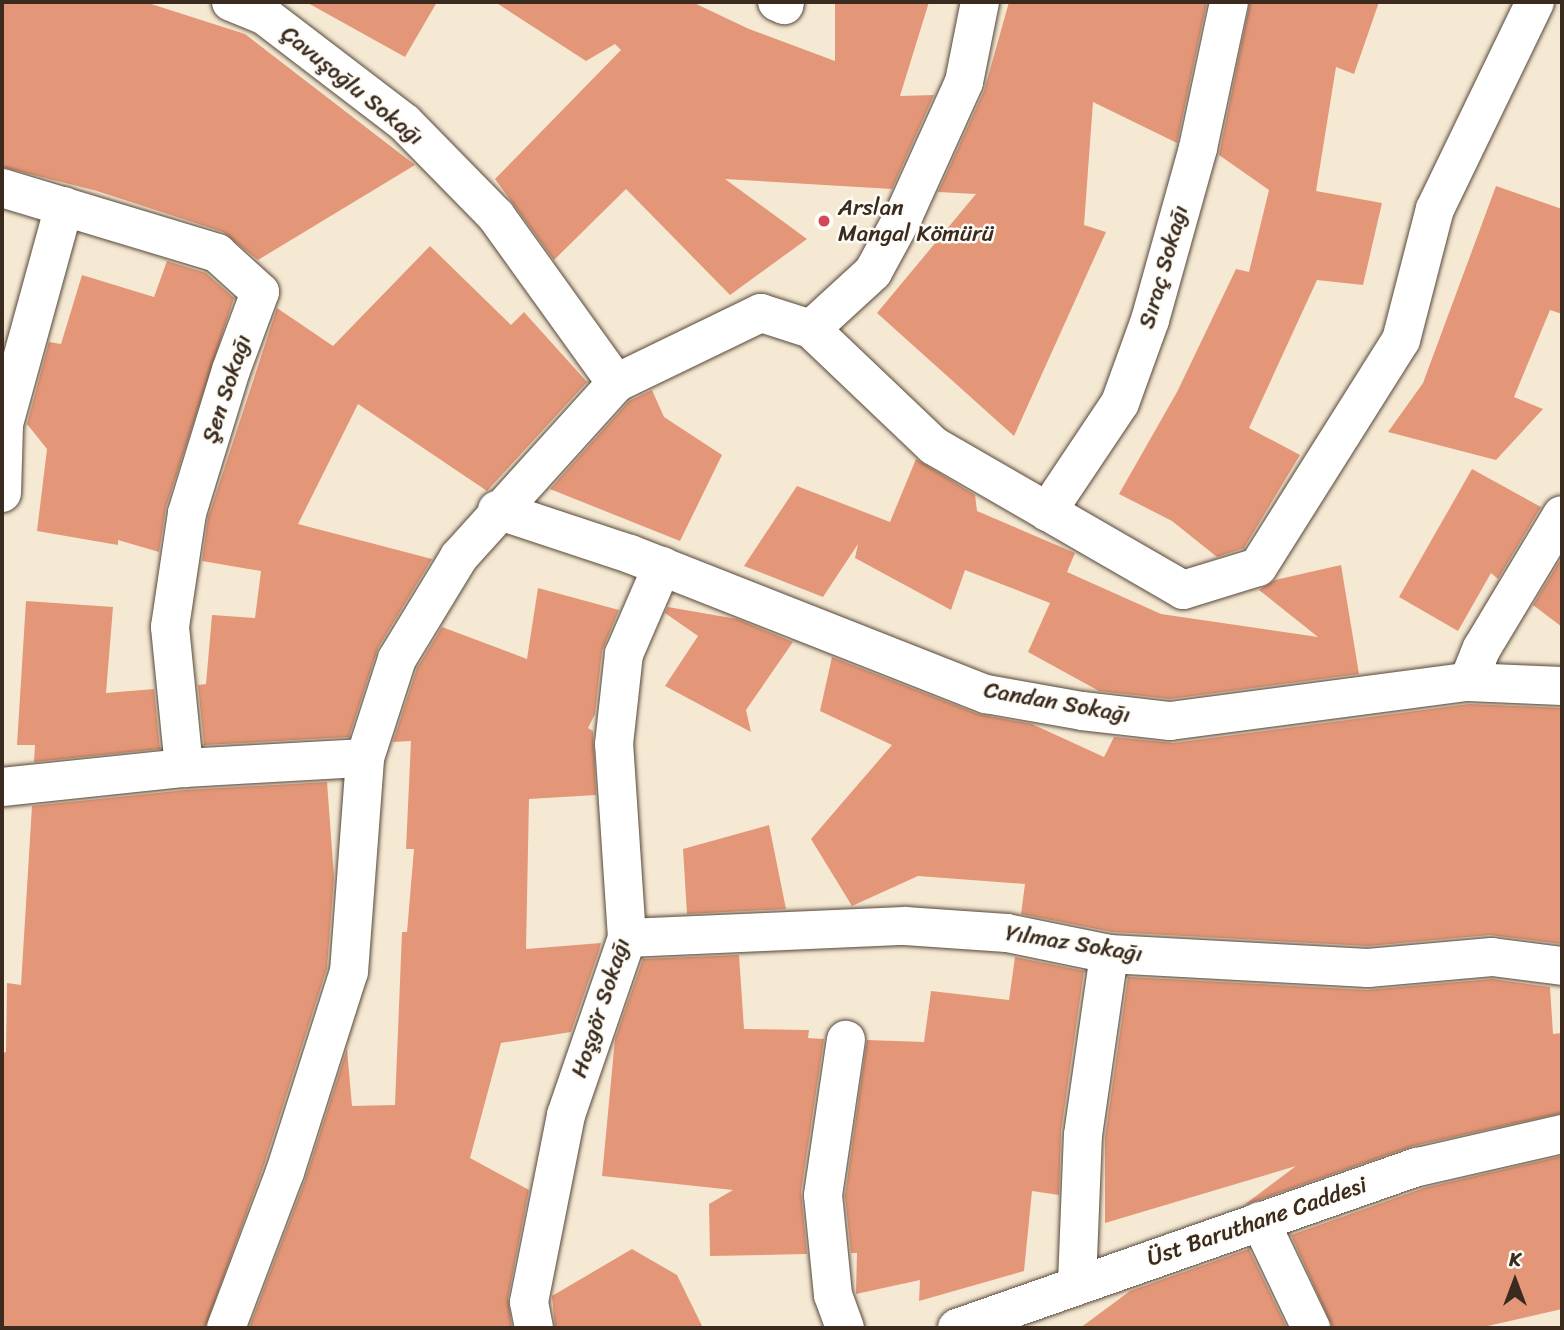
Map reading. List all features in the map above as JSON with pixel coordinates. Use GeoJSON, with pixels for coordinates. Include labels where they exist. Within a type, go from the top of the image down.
{"type":"FeatureCollection","features":[{"type":"Feature","properties":{"kind":"street","name":"Çavuşoğlu Sokağı"},"geometry":{"type":"LineString","coordinates":[[231,2],[265,16],[405,123],[496,216],[616,383]]}},
{"type":"Feature","properties":{"kind":"street"},"geometry":{"type":"LineString","coordinates":[[811,329],[873,272],[904,215],[964,82],[980,2]]}},
{"type":"Feature","properties":{"kind":"street","name":"Sıraç Sokağı"},"geometry":{"type":"LineString","coordinates":[[1048,512],[1120,403],[1146,332],[1198,148],[1229,2]]}},
{"type":"Feature","properties":{"kind":"street"},"geometry":{"type":"LineString","coordinates":[[226,1328],[285,1172],[349,972],[365,758],[397,659],[459,557],[497,510],[616,383],[761,313],[811,329],[934,446],[1183,590],[1258,567],[1401,340],[1435,209],[1535,2]]}},
{"type":"Feature","properties":{"kind":"street","name":"Şen Sokağı"},"geometry":{"type":"LineString","coordinates":[[2,188],[217,253],[260,292],[231,370],[187,513],[170,627],[184,768]]}},
{"type":"Feature","properties":{"kind":"street"},"geometry":{"type":"LineString","coordinates":[[2,493],[3,424],[64,206]]}},
{"type":"Feature","properties":{"kind":"street","name":"Candan Sokağı"},"geometry":{"type":"LineString","coordinates":[[497,510],[662,566],[986,694],[1083,711],[1170,720],[1468,682],[1562,686]]}},
{"type":"Feature","properties":{"kind":"street"},"geometry":{"type":"LineString","coordinates":[[1468,682],[1482,648],[1562,515]]}},
{"type":"Feature","properties":{"kind":"street","name":"Hoşgör Sokağı"},"geometry":{"type":"LineString","coordinates":[[534,1328],[529,1302],[566,1115],[627,938],[614,744],[624,654],[662,566]]}},
{"type":"Feature","properties":{"kind":"street"},"geometry":{"type":"LineString","coordinates":[[2,787],[184,768],[365,758]]}},
{"type":"Feature","properties":{"kind":"street","name":"Yılmaz Sokağı"},"geometry":{"type":"LineString","coordinates":[[627,938],[905,926],[1007,933],[1109,954],[1368,968],[1492,957],[1562,966]]}},
{"type":"Feature","properties":{"kind":"street"},"geometry":{"type":"LineString","coordinates":[[1077,1283],[1083,1135],[1109,954]]}},
{"type":"Feature","properties":{"kind":"street"},"geometry":{"type":"LineString","coordinates":[[845,1328],[833,1295],[823,1195],[846,1040]]}},
{"type":"Feature","properties":{"kind":"street","name":"Üst Baruthane Caddesi"},"geometry":{"type":"LineString","coordinates":[[969,1326],[1077,1283],[1418,1167],[1562,1134]]}},
{"type":"Feature","properties":{"kind":"street"},"geometry":{"type":"LineString","coordinates":[[1260,1221],[1311,1328]]}},
{"type":"Feature","properties":{"kind":"building"},"geometry":{"type":"Polygon","coordinates":[[[2,2],[145,2],[245,34],[415,165],[258,260],[223,232],[97,191],[2,167],[2,2]]]}},
{"type":"Feature","properties":{"kind":"building"},"geometry":{"type":"Polygon","coordinates":[[[306,2],[437,2],[405,57],[306,2]]]}},
{"type":"Feature","properties":{"kind":"building"},"geometry":{"type":"Polygon","coordinates":[[[495,2],[692,2],[749,29],[835,61],[835,2],[929,2],[900,96],[934,95],[892,189],[725,179],[807,239],[730,295],[626,189],[554,260],[495,179],[621,50],[615,44],[586,61],[495,2]]]}},
{"type":"Feature","properties":{"kind":"building"},"geometry":{"type":"Polygon","coordinates":[[[1009,2],[1207,2],[1177,143],[1093,102],[1084,225],[1106,232],[1014,436],[877,313],[976,194],[938,192],[984,91],[1009,2]]]}},
{"type":"Feature","properties":{"kind":"building"},"geometry":{"type":"Polygon","coordinates":[[[1250,2],[1379,2],[1354,74],[1336,67],[1316,191],[1382,203],[1363,285],[1317,280],[1249,428],[1300,455],[1244,548],[1217,557],[1172,521],[1119,494],[1177,392],[1236,269],[1249,272],[1269,190],[1219,155],[1250,2]]]}},
{"type":"Feature","properties":{"kind":"building"},"geometry":{"type":"Polygon","coordinates":[[[1496,186],[1562,209],[1562,314],[1550,310],[1514,397],[1543,409],[1496,460],[1388,432],[1423,383],[1496,186]]]}},
{"type":"Feature","properties":{"kind":"building"},"geometry":{"type":"Polygon","coordinates":[[[430,246],[511,325],[524,312],[587,382],[487,491],[358,404],[298,524],[432,559],[378,648],[349,737],[204,745],[198,685],[206,684],[212,615],[255,618],[261,571],[202,561],[208,518],[277,308],[333,346],[430,246]]]}},
{"type":"Feature","properties":{"kind":"building"},"geometry":{"type":"Polygon","coordinates":[[[167,261],[206,273],[234,298],[166,507],[159,552],[118,540],[118,545],[37,531],[47,449],[27,424],[49,342],[61,344],[82,275],[154,297],[167,261]]]}},
{"type":"Feature","properties":{"kind":"building"},"geometry":{"type":"Polygon","coordinates":[[[652,390],[664,417],[722,455],[680,541],[550,489],[629,401],[652,390]]]}},
{"type":"Feature","properties":{"kind":"building"},"geometry":{"type":"Polygon","coordinates":[[[916,459],[975,495],[977,511],[1075,553],[1067,572],[1161,614],[1318,637],[1259,590],[1275,580],[1341,565],[1359,674],[1170,699],[1099,691],[1028,652],[1050,603],[965,570],[951,610],[855,558],[858,544],[823,597],[744,566],[797,486],[890,522],[916,459]]]}},
{"type":"Feature","properties":{"kind":"building"},"geometry":{"type":"Polygon","coordinates":[[[1472,469],[1541,507],[1498,579],[1491,573],[1458,631],[1399,597],[1472,469]]]}},
{"type":"Feature","properties":{"kind":"building"},"geometry":{"type":"Polygon","coordinates":[[[1562,557],[1562,627],[1533,605],[1562,557]]]}},
{"type":"Feature","properties":{"kind":"building"},"geometry":{"type":"Polygon","coordinates":[[[538,588],[619,610],[602,651],[595,714],[588,728],[593,731],[596,795],[529,799],[526,949],[601,943],[599,951],[571,1032],[501,1043],[470,1158],[529,1190],[508,1298],[512,1328],[249,1328],[305,1180],[347,1049],[352,1106],[395,1105],[402,932],[407,932],[414,849],[406,849],[411,741],[393,742],[417,668],[442,627],[527,659],[538,588]]]}},
{"type":"Feature","properties":{"kind":"building"},"geometry":{"type":"Polygon","coordinates":[[[26,601],[113,607],[106,693],[154,689],[160,749],[34,762],[35,745],[17,745],[26,601]]]}},
{"type":"Feature","properties":{"kind":"building"},"geometry":{"type":"Polygon","coordinates":[[[668,607],[737,619],[793,642],[746,710],[751,732],[665,686],[698,636],[665,613],[668,607]]]}},
{"type":"Feature","properties":{"kind":"building"},"geometry":{"type":"Polygon","coordinates":[[[832,657],[978,714],[1032,724],[1104,757],[1114,737],[1173,743],[1469,704],[1562,708],[1562,944],[1490,935],[1368,946],[1112,932],[1021,914],[1025,884],[918,876],[852,906],[811,839],[892,745],[820,711],[832,657]]]}},
{"type":"Feature","properties":{"kind":"building"},"geometry":{"type":"Polygon","coordinates":[[[327,782],[334,877],[327,968],[264,1165],[205,1328],[2,1328],[2,1053],[6,1052],[7,983],[21,985],[32,806],[186,790],[327,782]]]}},
{"type":"Feature","properties":{"kind":"building"},"geometry":{"type":"Polygon","coordinates":[[[769,825],[786,909],[687,914],[683,849],[769,825]]]}},
{"type":"Feature","properties":{"kind":"building"},"geometry":{"type":"Polygon","coordinates":[[[739,955],[744,1029],[809,1030],[808,1038],[824,1039],[801,1192],[807,1254],[710,1256],[709,1204],[733,1190],[602,1176],[615,1039],[643,959],[739,955]]]}},
{"type":"Feature","properties":{"kind":"building"},"geometry":{"type":"Polygon","coordinates":[[[1015,957],[1084,971],[1061,1132],[1059,1195],[1032,1191],[1024,1271],[919,1301],[920,1280],[856,1294],[857,1253],[851,1253],[845,1196],[867,1040],[924,1042],[931,991],[1009,1000],[1015,957]]]}},
{"type":"Feature","properties":{"kind":"building"},"geometry":{"type":"Polygon","coordinates":[[[1128,977],[1367,990],[1492,979],[1550,987],[1553,1034],[1562,1033],[1562,1113],[1413,1146],[1244,1205],[1296,1166],[1105,1223],[1105,1137],[1128,977]]]}},
{"type":"Feature","properties":{"kind":"building"},"geometry":{"type":"Polygon","coordinates":[[[1562,1156],[1562,1309],[1479,1328],[1333,1328],[1291,1235],[1424,1188],[1562,1156]]]}},
{"type":"Feature","properties":{"kind":"building"},"geometry":{"type":"Polygon","coordinates":[[[632,1249],[677,1275],[703,1328],[555,1328],[552,1296],[632,1249]]]}},
{"type":"Feature","properties":{"kind":"building"},"geometry":{"type":"Polygon","coordinates":[[[1249,1249],[1287,1328],[1080,1328],[1130,1291],[1249,1249]]]}},
{"type":"Feature","properties":{"kind":"place","name":"Arslan Mangal Kömürü"},"geometry":{"type":"Point","coordinates":[824,221]}}]}
